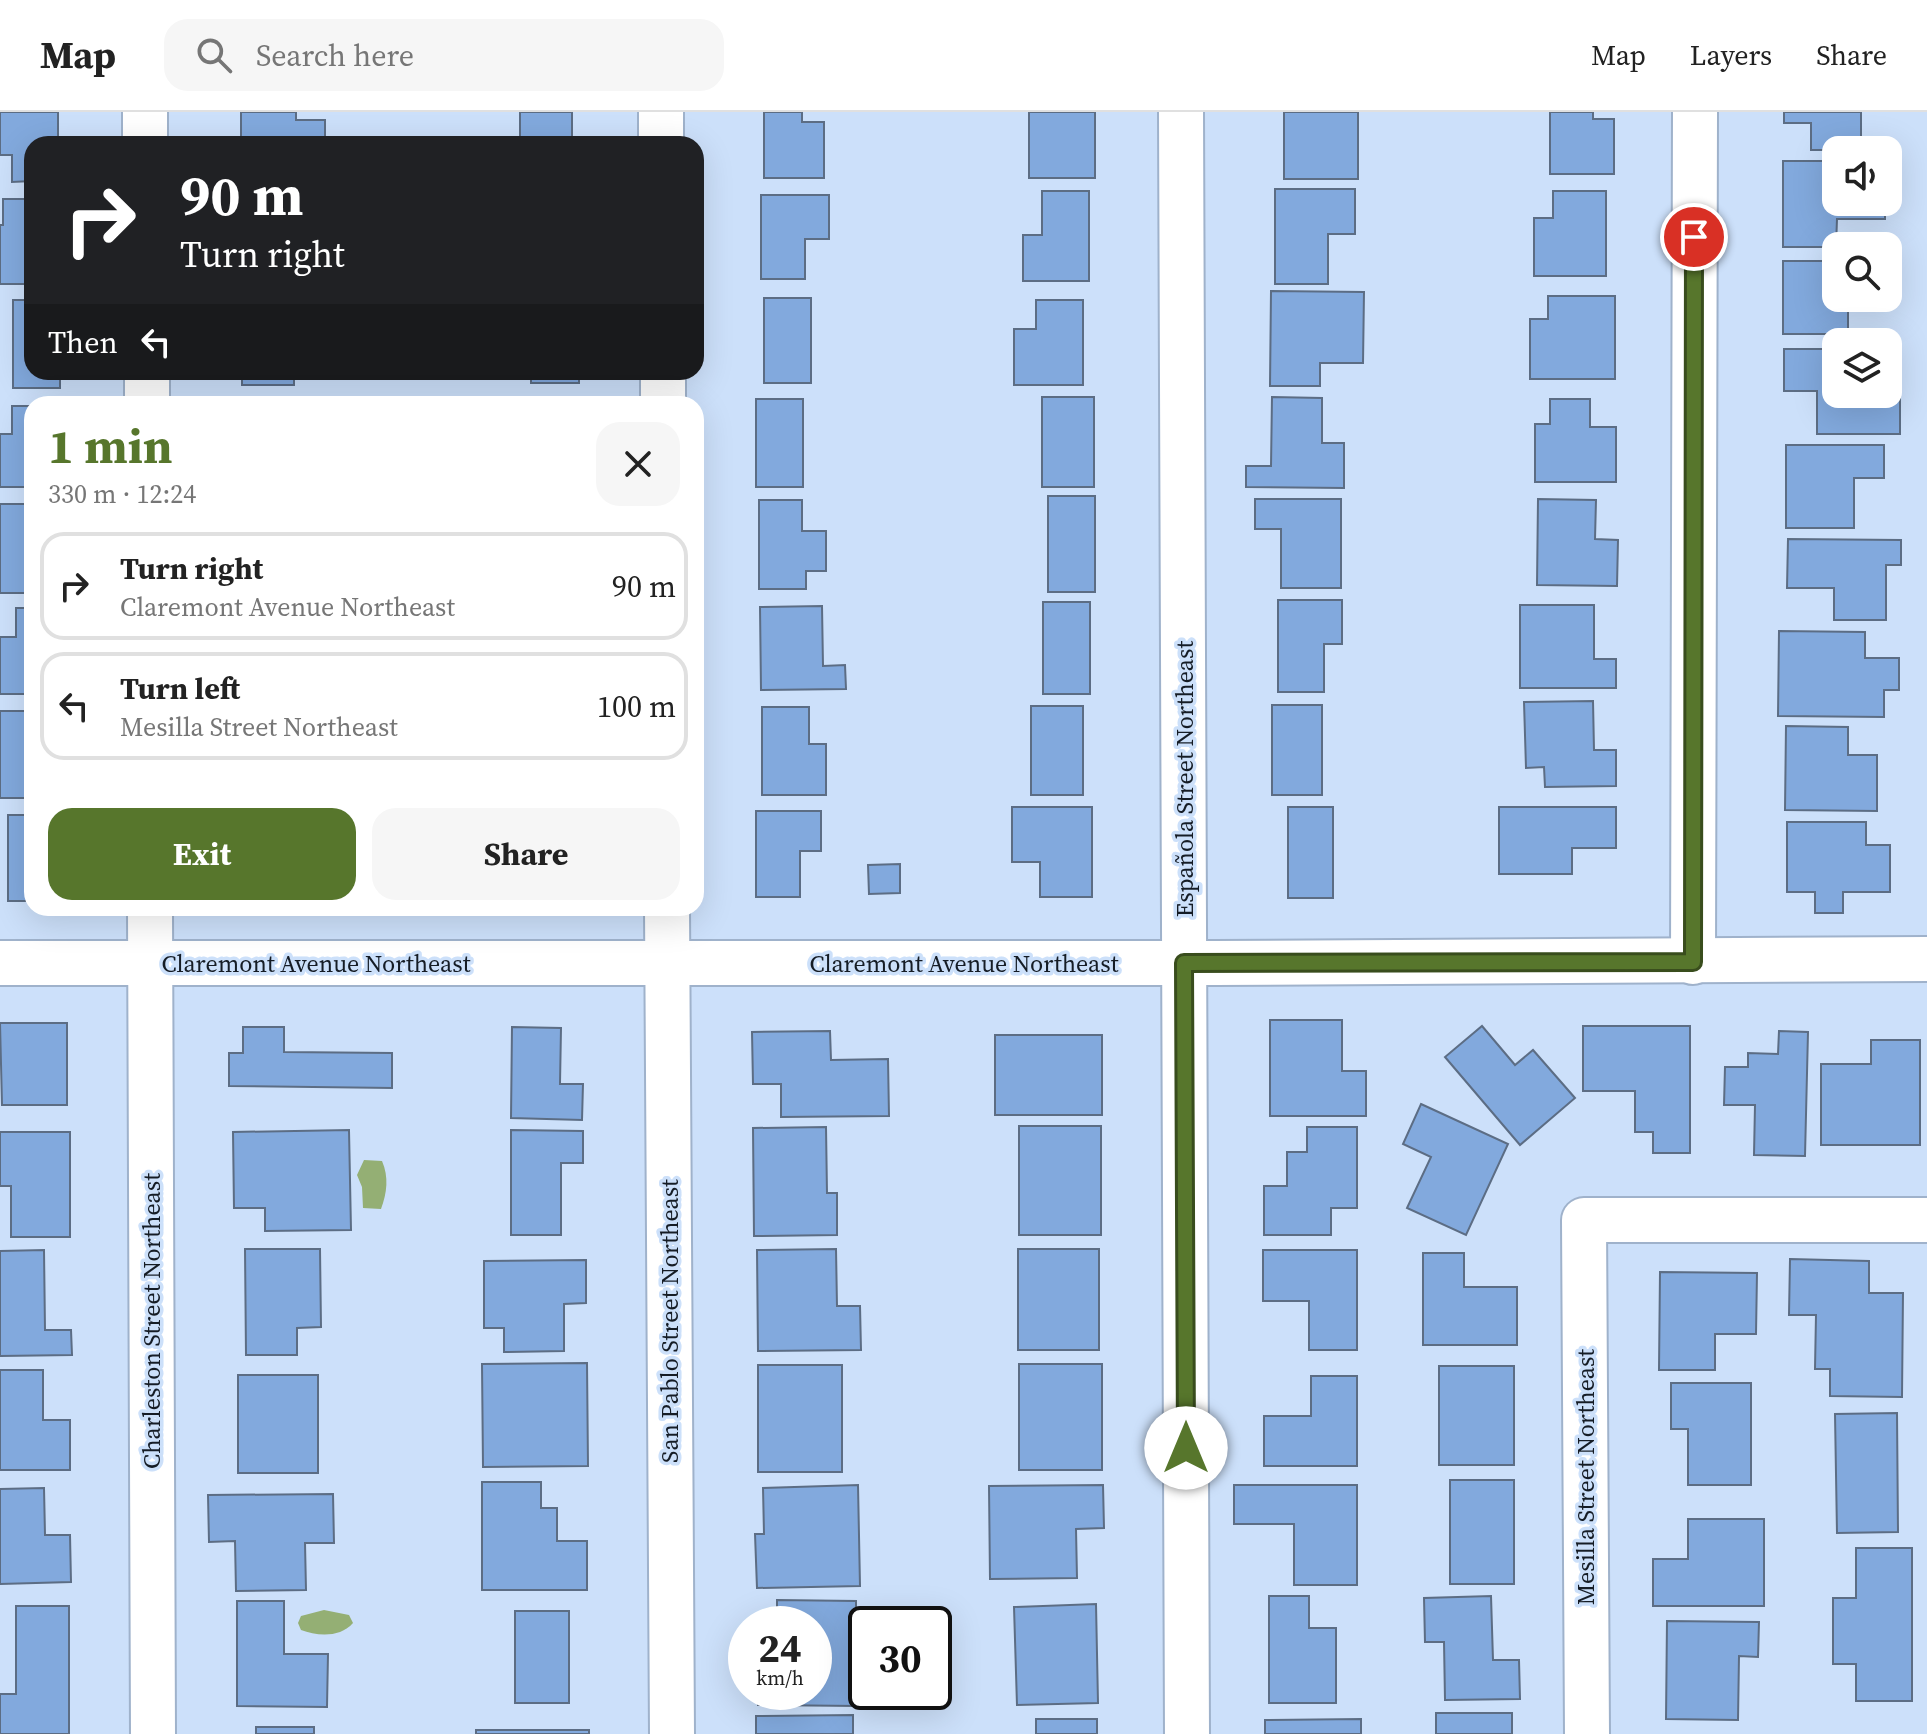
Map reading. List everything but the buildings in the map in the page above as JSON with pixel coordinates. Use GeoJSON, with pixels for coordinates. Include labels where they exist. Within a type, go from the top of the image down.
{"type":"FeatureCollection","features":[{"type":"Feature","properties":{"kind":"street"},"geometry":{"type":"LineString","coordinates":[[145,112],[145,136]]}},
{"type":"Feature","properties":{"kind":"street"},"geometry":{"type":"LineString","coordinates":[[661,112],[661,136]]}},
{"type":"Feature","properties":{"kind":"street","name":"Española Street Northeast"},"geometry":{"type":"LineString","coordinates":[[1181,112],[1187,1734]]}},
{"type":"Feature","properties":{"kind":"street"},"geometry":{"type":"LineString","coordinates":[[1693,962],[1695,112]]}},
{"type":"Feature","properties":{"kind":"street","name":"Charleston Street Northeast"},"geometry":{"type":"LineString","coordinates":[[150,916],[153,1734]]}},
{"type":"Feature","properties":{"kind":"street","name":"San Pablo Street Northeast"},"geometry":{"type":"LineString","coordinates":[[667,916],[672,1734]]}},
{"type":"Feature","properties":{"kind":"street","name":"Claremont Avenue Northeast"},"geometry":{"type":"LineString","coordinates":[[0,963],[1693,962],[1927,959]]}},
{"type":"Feature","properties":{"kind":"street","name":"Mesilla Street Northeast"},"geometry":{"type":"LineString","coordinates":[[1587,1734],[1584,1220],[1927,1220]]}},
{"type":"Feature","properties":{"kind":"shaded area"},"geometry":{"type":"Polygon","coordinates":[[[364,1160],[382,1161],[386,1185],[381,1209],[363,1208],[362,1187],[357,1175],[364,1160]]]}},
{"type":"Feature","properties":{"kind":"shaded area"},"geometry":{"type":"Polygon","coordinates":[[[324,1610],[349,1615],[353,1623],[342,1631],[328,1634],[301,1630],[298,1623],[301,1616],[324,1610]]]}},
{"type":"Feature","properties":{"kind":"route"},"geometry":{"type":"LineString","coordinates":[[1186,1448],[1184,963],[1693,962],[1694,237]]}}]}
